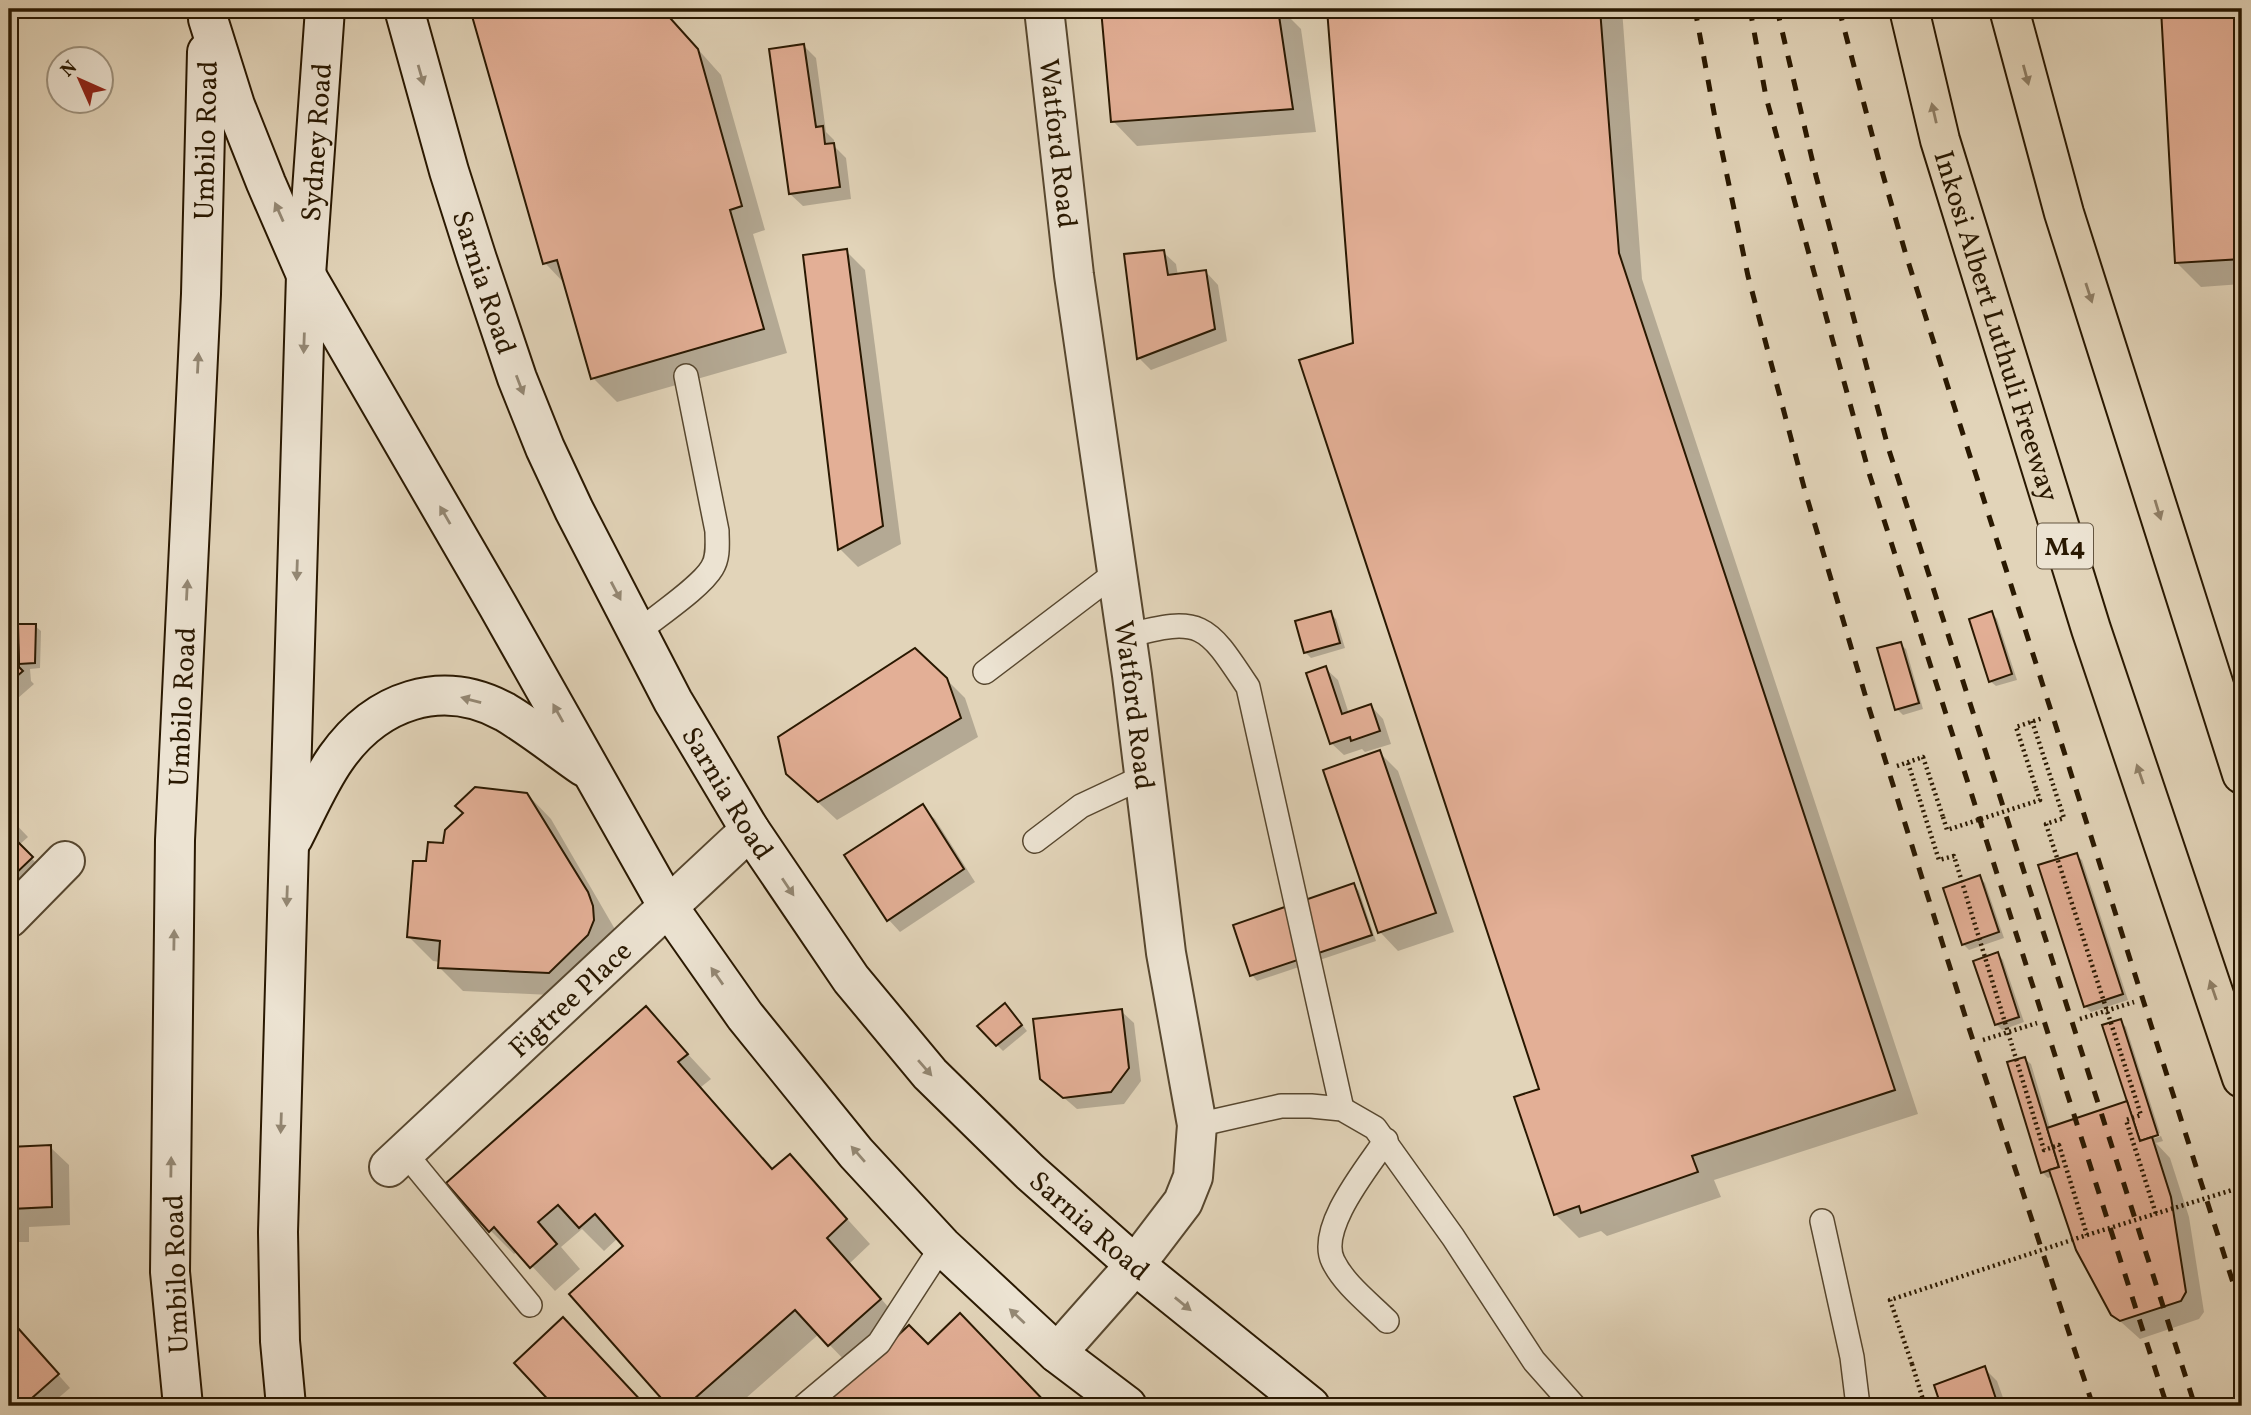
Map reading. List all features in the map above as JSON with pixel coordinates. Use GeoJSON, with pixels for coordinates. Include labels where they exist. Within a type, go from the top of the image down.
{"type":"FeatureCollection","features":[{"type":"Feature","properties":{"kind":"highway","name":"Inkosi Albert Luthuli Freeway"},"geometry":{"type":"LineString","coordinates":[[1909,9],[1940,140],[2091,629],[2242,1078]]}},
{"type":"Feature","properties":{"kind":"highway"},"geometry":{"type":"LineString","coordinates":[[2009,9],[2064,213],[2242,774]]}},
{"type":"Feature","properties":{"kind":"main road","name":"Sydney Road"},"geometry":{"type":"LineString","coordinates":[[306,275],[325,9]]}},
{"type":"Feature","properties":{"kind":"main road","name":"Sarnia Road"},"geometry":{"type":"LineString","coordinates":[[404,9],[449,171],[517,378],[562,485],[673,701],[750,830],[851,979],[930,1074],[1030,1172],[1135,1265],[1310,1406]]}},
{"type":"Feature","properties":{"kind":"main road","name":"Watford Road"},"geometry":{"type":"LineString","coordinates":[[1044,9],[1074,275],[1127,636],[1166,953],[1197,1125],[1193,1177],[1183,1202],[1135,1265],[1057,1353]]}},
{"type":"Feature","properties":{"kind":"main road"},"geometry":{"type":"LineString","coordinates":[[208,14],[235,105],[306,275],[667,905],[745,1016],[856,1153],[942,1246],[1057,1353],[1126,1406]]}},
{"type":"Feature","properties":{"kind":"main road","name":"Umbilo Road"},"geometry":{"type":"LineString","coordinates":[[183,1406],[170,1272],[175,840],[201,294],[208,14]]}},
{"type":"Feature","properties":{"kind":"main road"},"geometry":{"type":"LineString","coordinates":[[286,1406],[280,1341],[278,1232],[306,275]]}},
{"type":"Feature","properties":{"kind":"main road"},"geometry":{"type":"LineString","coordinates":[[289,845],[347,743],[387,709],[432,695],[458,697],[505,712],[591,773]]}},
{"type":"Feature","properties":{"kind":"main road","name":"Figtree Place"},"geometry":{"type":"LineString","coordinates":[[397,1160],[750,830]]}},
{"type":"Feature","properties":{"kind":"main road"},"geometry":{"type":"LineString","coordinates":[[9,918],[65,862]]}},
{"type":"Feature","properties":{"kind":"lane"},"geometry":{"type":"LineString","coordinates":[[638,632],[703,579],[714,566],[718,552],[717,531],[686,376]]}},
{"type":"Feature","properties":{"kind":"lane"},"geometry":{"type":"LineString","coordinates":[[985,672],[1118,571]]}},
{"type":"Feature","properties":{"kind":"lane"},"geometry":{"type":"LineString","coordinates":[[1127,636],[1178,624],[1200,631],[1218,642],[1248,687],[1342,1109]]}},
{"type":"Feature","properties":{"kind":"lane"},"geometry":{"type":"LineString","coordinates":[[1035,841],[1082,806],[1145,776]]}},
{"type":"Feature","properties":{"kind":"lane"},"geometry":{"type":"LineString","coordinates":[[1197,1125],[1281,1107],[1311,1106],[1342,1109],[1375,1128],[1453,1237],[1534,1361],[1574,1406]]}},
{"type":"Feature","properties":{"kind":"lane"},"geometry":{"type":"LineString","coordinates":[[1386,1140],[1343,1208],[1329,1245],[1332,1258],[1342,1274],[1387,1321]]}},
{"type":"Feature","properties":{"kind":"lane"},"geometry":{"type":"LineString","coordinates":[[397,1160],[530,1305]]}},
{"type":"Feature","properties":{"kind":"lane"},"geometry":{"type":"LineString","coordinates":[[1822,1221],[1852,1357],[1858,1406]]}},
{"type":"Feature","properties":{"kind":"lane"},"geometry":{"type":"LineString","coordinates":[[804,1406],[879,1343],[942,1246]]}},
{"type":"Feature","properties":{"kind":"path"},"geometry":{"type":"LineString","coordinates":[[1897,766],[1923,757],[1947,830],[2040,800],[2016,727],[2043,718]]}},
{"type":"Feature","properties":{"kind":"path"},"geometry":{"type":"LineString","coordinates":[[2032,721],[2064,818],[2046,824],[2141,1115],[2126,1120],[2156,1214]]}},
{"type":"Feature","properties":{"kind":"path"},"geometry":{"type":"LineString","coordinates":[[1908,763],[1939,859],[1954,856],[2044,1150],[2059,1145],[2087,1235]]}},
{"type":"Feature","properties":{"kind":"path"},"geometry":{"type":"LineString","coordinates":[[2080,1019],[2134,1002]]}},
{"type":"Feature","properties":{"kind":"path"},"geometry":{"type":"LineString","coordinates":[[1983,1040],[2037,1023]]}},
{"type":"Feature","properties":{"kind":"path"},"geometry":{"type":"LineString","coordinates":[[1925,1406],[1891,1300],[2242,1187]]}},
{"type":"Feature","properties":{"kind":"building"},"geometry":{"type":"Polygon","coordinates":[[[470,9],[662,9],[698,49],[742,206],[730,210],[764,329],[591,379],[557,260],[543,264],[470,9]]]}},
{"type":"Feature","properties":{"kind":"building"},"geometry":{"type":"Polygon","coordinates":[[[1101,9],[1278,9],[1293,109],[1111,122],[1101,9]]]}},
{"type":"Feature","properties":{"kind":"building"},"geometry":{"type":"Polygon","coordinates":[[[1327,9],[1600,9],[1619,253],[1895,1090],[1692,1156],[1698,1172],[1581,1213],[1579,1206],[1554,1215],[1514,1097],[1539,1089],[1299,360],[1353,343],[1327,9]]]}},
{"type":"Feature","properties":{"kind":"building"},"geometry":{"type":"Polygon","coordinates":[[[2161,9],[2242,9],[2242,259],[2175,263],[2161,9]]]}},
{"type":"Feature","properties":{"kind":"building"},"geometry":{"type":"Polygon","coordinates":[[[804,44],[816,127],[823,126],[825,144],[834,143],[840,187],[789,194],[769,49],[804,44]]]}},
{"type":"Feature","properties":{"kind":"building"},"geometry":{"type":"Polygon","coordinates":[[[847,249],[883,526],[838,550],[803,255],[847,249]]]}},
{"type":"Feature","properties":{"kind":"building"},"geometry":{"type":"Polygon","coordinates":[[[1164,250],[1168,275],[1206,270],[1215,329],[1137,359],[1124,254],[1164,250]]]}},
{"type":"Feature","properties":{"kind":"building"},"geometry":{"type":"Polygon","coordinates":[[[1331,611],[1340,643],[1304,653],[1295,621],[1331,611]]]}},
{"type":"Feature","properties":{"kind":"building"},"geometry":{"type":"Polygon","coordinates":[[[1992,611],[2012,674],[1989,682],[1969,619],[1992,611]]]}},
{"type":"Feature","properties":{"kind":"building"},"geometry":{"type":"Polygon","coordinates":[[[18,624],[36,624],[35,663],[19,664],[18,624]]]}},
{"type":"Feature","properties":{"kind":"building"},"geometry":{"type":"Polygon","coordinates":[[[9,634],[18,643],[19,667],[23,671],[9,683],[9,634]]]}},
{"type":"Feature","properties":{"kind":"building"},"geometry":{"type":"Polygon","coordinates":[[[1901,642],[1919,703],[1895,710],[1877,648],[1901,642]]]}},
{"type":"Feature","properties":{"kind":"building"},"geometry":{"type":"Polygon","coordinates":[[[915,648],[947,678],[961,718],[818,802],[786,774],[778,737],[915,648]]]}},
{"type":"Feature","properties":{"kind":"building"},"geometry":{"type":"Polygon","coordinates":[[[1326,666],[1342,714],[1371,704],[1380,731],[1351,741],[1350,737],[1330,744],[1306,673],[1326,666]]]}},
{"type":"Feature","properties":{"kind":"building"},"geometry":{"type":"Polygon","coordinates":[[[1380,750],[1436,913],[1378,933],[1323,770],[1380,750]]]}},
{"type":"Feature","properties":{"kind":"building"},"geometry":{"type":"Polygon","coordinates":[[[475,787],[527,793],[588,892],[594,920],[588,935],[549,973],[438,968],[440,941],[407,937],[413,861],[426,861],[428,842],[443,843],[445,830],[463,813],[455,806],[475,787]]]}},
{"type":"Feature","properties":{"kind":"building"},"geometry":{"type":"Polygon","coordinates":[[[923,804],[964,869],[887,921],[844,855],[923,804]]]}},
{"type":"Feature","properties":{"kind":"building"},"geometry":{"type":"Polygon","coordinates":[[[9,815],[17,824],[9,831],[9,815]]]}},
{"type":"Feature","properties":{"kind":"building"},"geometry":{"type":"Polygon","coordinates":[[[19,843],[33,857],[9,880],[9,853],[19,843]]]}},
{"type":"Feature","properties":{"kind":"building"},"geometry":{"type":"Polygon","coordinates":[[[2077,853],[2123,994],[2084,1007],[2038,865],[2077,853]]]}},
{"type":"Feature","properties":{"kind":"building"},"geometry":{"type":"Polygon","coordinates":[[[1980,875],[1999,932],[1962,945],[1943,888],[1980,875]]]}},
{"type":"Feature","properties":{"kind":"building"},"geometry":{"type":"Polygon","coordinates":[[[1354,883],[1372,935],[1250,976],[1233,925],[1354,883]]]}},
{"type":"Feature","properties":{"kind":"building"},"geometry":{"type":"Polygon","coordinates":[[[1998,952],[2019,1017],[1995,1025],[1973,961],[1998,952]]]}},
{"type":"Feature","properties":{"kind":"building"},"geometry":{"type":"Polygon","coordinates":[[[1005,1003],[1022,1025],[996,1046],[977,1026],[1005,1003]]]}},
{"type":"Feature","properties":{"kind":"building"},"geometry":{"type":"Polygon","coordinates":[[[646,1006],[688,1054],[678,1062],[772,1169],[790,1154],[847,1219],[827,1238],[881,1299],[828,1346],[795,1310],[686,1406],[668,1406],[569,1294],[623,1246],[595,1214],[579,1228],[558,1205],[538,1222],[557,1244],[530,1268],[494,1227],[489,1232],[446,1183],[646,1006]]]}},
{"type":"Feature","properties":{"kind":"building"},"geometry":{"type":"Polygon","coordinates":[[[1122,1009],[1129,1068],[1111,1092],[1063,1098],[1040,1079],[1033,1019],[1122,1009]]]}},
{"type":"Feature","properties":{"kind":"building"},"geometry":{"type":"Polygon","coordinates":[[[2121,1019],[2158,1135],[2140,1141],[2102,1025],[2121,1019]]]}},
{"type":"Feature","properties":{"kind":"building"},"geometry":{"type":"Polygon","coordinates":[[[2025,1057],[2059,1167],[2041,1173],[2007,1062],[2025,1057]]]}},
{"type":"Feature","properties":{"kind":"building"},"geometry":{"type":"Polygon","coordinates":[[[2127,1101],[2140,1141],[2152,1137],[2171,1197],[2186,1292],[2181,1301],[2120,1321],[2111,1315],[2076,1250],[2049,1170],[2059,1167],[2047,1128],[2127,1101]]]}},
{"type":"Feature","properties":{"kind":"building"},"geometry":{"type":"Polygon","coordinates":[[[51,1145],[52,1207],[11,1209],[9,1224],[9,1147],[51,1145]]]}},
{"type":"Feature","properties":{"kind":"building"},"geometry":{"type":"Polygon","coordinates":[[[960,1313],[1049,1406],[823,1406],[909,1325],[928,1344],[960,1313]]]}},
{"type":"Feature","properties":{"kind":"building"},"geometry":{"type":"Polygon","coordinates":[[[563,1317],[646,1406],[554,1406],[514,1363],[563,1317]]]}},
{"type":"Feature","properties":{"kind":"building"},"geometry":{"type":"Polygon","coordinates":[[[9,1318],[59,1374],[23,1406],[9,1406],[9,1318]]]}},
{"type":"Feature","properties":{"kind":"building"},"geometry":{"type":"Polygon","coordinates":[[[1985,1366],[1997,1402],[1985,1406],[1941,1406],[1934,1385],[1985,1366]]]}},
{"type":"Feature","properties":{"kind":"railway"},"geometry":{"type":"LineString","coordinates":[[1695,9],[1748,276],[1805,491],[1869,708],[1967,1022],[2093,1406]]}},
{"type":"Feature","properties":{"kind":"railway"},"geometry":{"type":"LineString","coordinates":[[1750,9],[1766,97],[1869,473],[2167,1406]]}},
{"type":"Feature","properties":{"kind":"railway"},"geometry":{"type":"LineString","coordinates":[[1777,9],[1816,176],[1888,447],[2195,1406]]}},
{"type":"Feature","properties":{"kind":"railway"},"geometry":{"type":"LineString","coordinates":[[1839,9],[1906,255],[2242,1311]]}}]}
